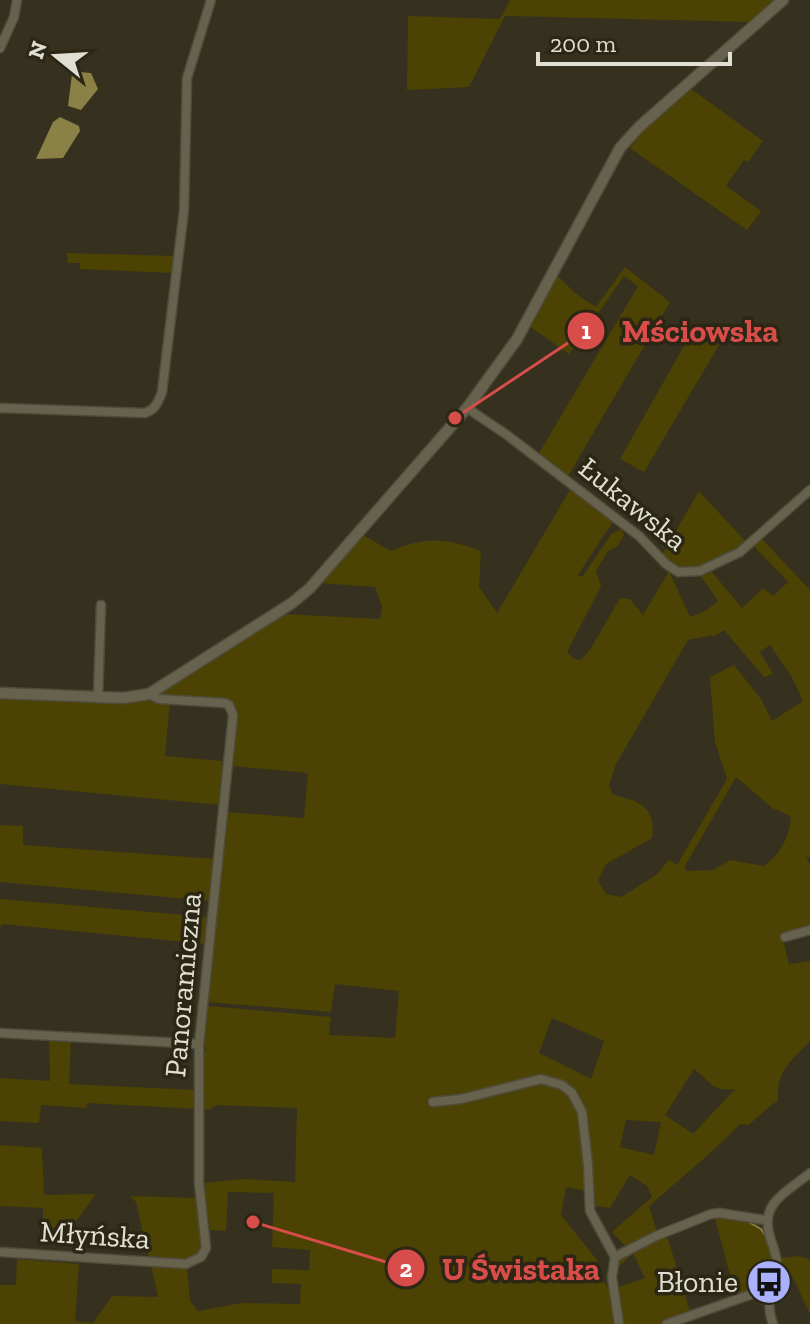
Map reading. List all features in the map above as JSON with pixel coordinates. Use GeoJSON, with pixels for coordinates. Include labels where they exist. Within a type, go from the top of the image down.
{"type":"FeatureCollection","features":[{"type":"Feature","properties":{"kind":"street"},"geometry":{"type":"LineString","coordinates":[[0,48],[14,17],[17,0]]}},
{"type":"Feature","properties":{"kind":"street"},"geometry":{"type":"LineString","coordinates":[[0,408],[145,413],[153,410],[158,403],[162,392],[184,210],[188,71],[211,0]]}},
{"type":"Feature","properties":{"kind":"street"},"geometry":{"type":"LineString","coordinates":[[0,693],[133,698],[149,694],[280,611],[310,588],[467,408],[517,339],[624,142],[783,0]]}},
{"type":"Feature","properties":{"kind":"street","name":"Łukawska"},"geometry":{"type":"LineString","coordinates":[[467,408],[639,536],[678,572],[700,571],[740,552],[810,490]]}},
{"type":"Feature","properties":{"kind":"street"},"geometry":{"type":"LineString","coordinates":[[98,697],[101,605]]}},
{"type":"Feature","properties":{"kind":"street","name":"Panoramiczna"},"geometry":{"type":"LineString","coordinates":[[149,694],[159,699],[225,703],[233,715],[199,1044],[199,1183],[206,1243],[201,1257],[186,1264]]}},
{"type":"Feature","properties":{"kind":"street"},"geometry":{"type":"LineString","coordinates":[[785,937],[810,930]]}},
{"type":"Feature","properties":{"kind":"street"},"geometry":{"type":"LineString","coordinates":[[0,1033],[199,1044]]}},
{"type":"Feature","properties":{"kind":"street"},"geometry":{"type":"LineString","coordinates":[[433,1102],[461,1099],[541,1079],[562,1085],[572,1093],[582,1112],[590,1211],[615,1257],[612,1277],[619,1324]]}},
{"type":"Feature","properties":{"kind":"street"},"geometry":{"type":"LineString","coordinates":[[773,1324],[768,1308],[777,1262],[765,1220],[775,1201],[810,1173]]}},
{"type":"Feature","properties":{"kind":"street"},"geometry":{"type":"LineString","coordinates":[[615,1257],[656,1236],[711,1214],[765,1220]]}},
{"type":"Feature","properties":{"kind":"street","name":"Młyńska"},"geometry":{"type":"LineString","coordinates":[[0,1252],[186,1264]]}},
{"type":"Feature","properties":{"kind":"street"},"geometry":{"type":"LineString","coordinates":[[667,1324],[755,1293],[770,1293]]}},
{"type":"Feature","properties":{"kind":"shaded area"},"geometry":{"type":"Polygon","coordinates":[[[510,0],[776,0],[751,22],[505,16],[469,87],[407,90],[408,16],[500,19],[510,0]]]}},
{"type":"Feature","properties":{"kind":"shaded area"},"geometry":{"type":"Polygon","coordinates":[[[91,73],[98,89],[81,110],[68,106],[72,74],[91,73]]]}},
{"type":"Feature","properties":{"kind":"shaded area"},"geometry":{"type":"Polygon","coordinates":[[[691,89],[763,141],[748,162],[744,160],[726,186],[761,211],[747,230],[630,148],[642,131],[691,89]]]}},
{"type":"Feature","properties":{"kind":"shaded area"},"geometry":{"type":"Polygon","coordinates":[[[60,117],[79,126],[80,131],[63,158],[36,159],[53,122],[60,117]]]}},
{"type":"Feature","properties":{"kind":"shaded area"},"geometry":{"type":"Polygon","coordinates":[[[67,253],[176,256],[173,273],[80,269],[80,263],[68,263],[67,253]]]}},
{"type":"Feature","properties":{"kind":"shaded area"},"geometry":{"type":"Polygon","coordinates":[[[625,267],[670,302],[567,478],[538,455],[638,286],[624,276],[569,354],[529,326],[557,275],[575,293],[596,307],[625,267]]]}},
{"type":"Feature","properties":{"kind":"shaded area"},"geometry":{"type":"Polygon","coordinates":[[[697,323],[722,340],[644,472],[620,459],[697,323]]]}},
{"type":"Feature","properties":{"kind":"shaded area"},"geometry":{"type":"Polygon","coordinates":[[[571,488],[614,520],[578,575],[582,577],[612,533],[622,529],[624,535],[618,546],[608,551],[596,571],[601,586],[567,652],[574,659],[581,660],[591,648],[620,598],[630,599],[643,615],[669,571],[690,617],[718,601],[701,576],[712,572],[742,608],[763,588],[773,596],[788,582],[753,545],[761,538],[810,590],[810,857],[806,857],[810,864],[810,928],[783,940],[789,964],[810,961],[810,1041],[782,1074],[778,1101],[748,1125],[740,1124],[649,1206],[657,1232],[627,1248],[612,1232],[652,1197],[647,1186],[630,1175],[610,1208],[595,1206],[586,1191],[566,1187],[561,1215],[597,1260],[593,1275],[609,1290],[617,1324],[0,1324],[0,1285],[16,1285],[17,1259],[79,1264],[75,1321],[93,1323],[112,1296],[158,1297],[151,1265],[187,1267],[190,1301],[198,1311],[241,1303],[300,1304],[301,1284],[272,1283],[272,1269],[309,1270],[310,1250],[272,1247],[274,1193],[228,1192],[226,1231],[210,1230],[203,1183],[242,1179],[295,1182],[297,1108],[217,1105],[201,1109],[203,1051],[207,1050],[203,1045],[205,1010],[209,1006],[331,1017],[329,1035],[395,1038],[399,991],[335,984],[331,1012],[206,1002],[227,812],[304,818],[308,773],[231,766],[236,717],[232,701],[167,697],[160,693],[283,614],[380,619],[382,607],[375,587],[320,583],[363,535],[391,551],[436,540],[481,551],[479,587],[497,613],[571,488]],[[724,630],[713,637],[688,640],[616,764],[609,785],[613,795],[630,799],[644,807],[653,827],[652,838],[606,864],[598,881],[606,894],[621,897],[656,875],[669,860],[677,865],[727,779],[715,742],[710,677],[734,665],[761,699],[772,721],[803,701],[770,645],[760,652],[773,674],[764,677],[724,630]],[[736,777],[685,866],[686,871],[713,870],[730,860],[764,866],[783,844],[791,816],[772,808],[736,777]],[[552,1018],[539,1053],[591,1079],[604,1041],[552,1018]],[[694,1069],[665,1115],[693,1134],[735,1089],[717,1088],[694,1069]],[[626,1120],[620,1147],[654,1155],[661,1122],[626,1120]]]}},
{"type":"Feature","properties":{"kind":"shaded area"},"geometry":{"type":"Polygon","coordinates":[[[699,491],[746,542],[713,561],[676,568],[662,555],[699,491]]]}},
{"type":"Feature","properties":{"kind":"shaded area"},"geometry":{"type":"Polygon","coordinates":[[[0,695],[170,701],[165,756],[222,761],[220,805],[0,784],[0,695]]]}},
{"type":"Feature","properties":{"kind":"shaded area"},"geometry":{"type":"Polygon","coordinates":[[[0,825],[23,826],[23,845],[215,859],[210,901],[0,882],[0,825]]]}},
{"type":"Feature","properties":{"kind":"shaded area"},"geometry":{"type":"Polygon","coordinates":[[[0,899],[208,917],[206,944],[2,924],[0,928],[0,899]]]}},
{"type":"Feature","properties":{"kind":"shaded area"},"geometry":{"type":"Polygon","coordinates":[[[49,1037],[71,1038],[69,1084],[196,1090],[197,1109],[87,1103],[86,1108],[41,1105],[39,1123],[0,1121],[0,1078],[50,1081],[49,1037]]]}},
{"type":"Feature","properties":{"kind":"shaded area"},"geometry":{"type":"Polygon","coordinates":[[[0,1145],[42,1148],[44,1195],[96,1194],[71,1228],[43,1227],[43,1208],[0,1206],[0,1145]]]}},
{"type":"Feature","properties":{"kind":"shaded area"},"geometry":{"type":"Polygon","coordinates":[[[130,1196],[198,1198],[201,1253],[192,1259],[149,1260],[136,1202],[130,1196]]]}},
{"type":"Feature","properties":{"kind":"shaded area"},"geometry":{"type":"Polygon","coordinates":[[[712,1216],[747,1220],[761,1228],[772,1255],[770,1283],[736,1298],[715,1218],[711,1219],[667,1236],[691,1314],[662,1324],[621,1324],[615,1288],[645,1278],[633,1253],[616,1270],[619,1258],[649,1240],[712,1216]]]}},
{"type":"Feature","properties":{"kind":"shaded area"},"geometry":{"type":"Polygon","coordinates":[[[800,1256],[810,1260],[810,1314],[792,1276],[781,1270],[780,1258],[800,1256]]]}},
{"type":"Feature","properties":{"kind":"waterway"},"geometry":{"type":"LineString","coordinates":[[747,1221],[761,1229],[766,1237]]}},
{"type":"Feature","properties":{"kind":"place","name":"Mściowska"},"geometry":{"type":"Point","coordinates":[455,418]}},
{"type":"Feature","properties":{"kind":"place","name":"U Świstaka"},"geometry":{"type":"Point","coordinates":[253,1222]}},
{"type":"Feature","properties":{"kind":"place","name":"Błonie"},"geometry":{"type":"Point","coordinates":[769,1282]}}]}
